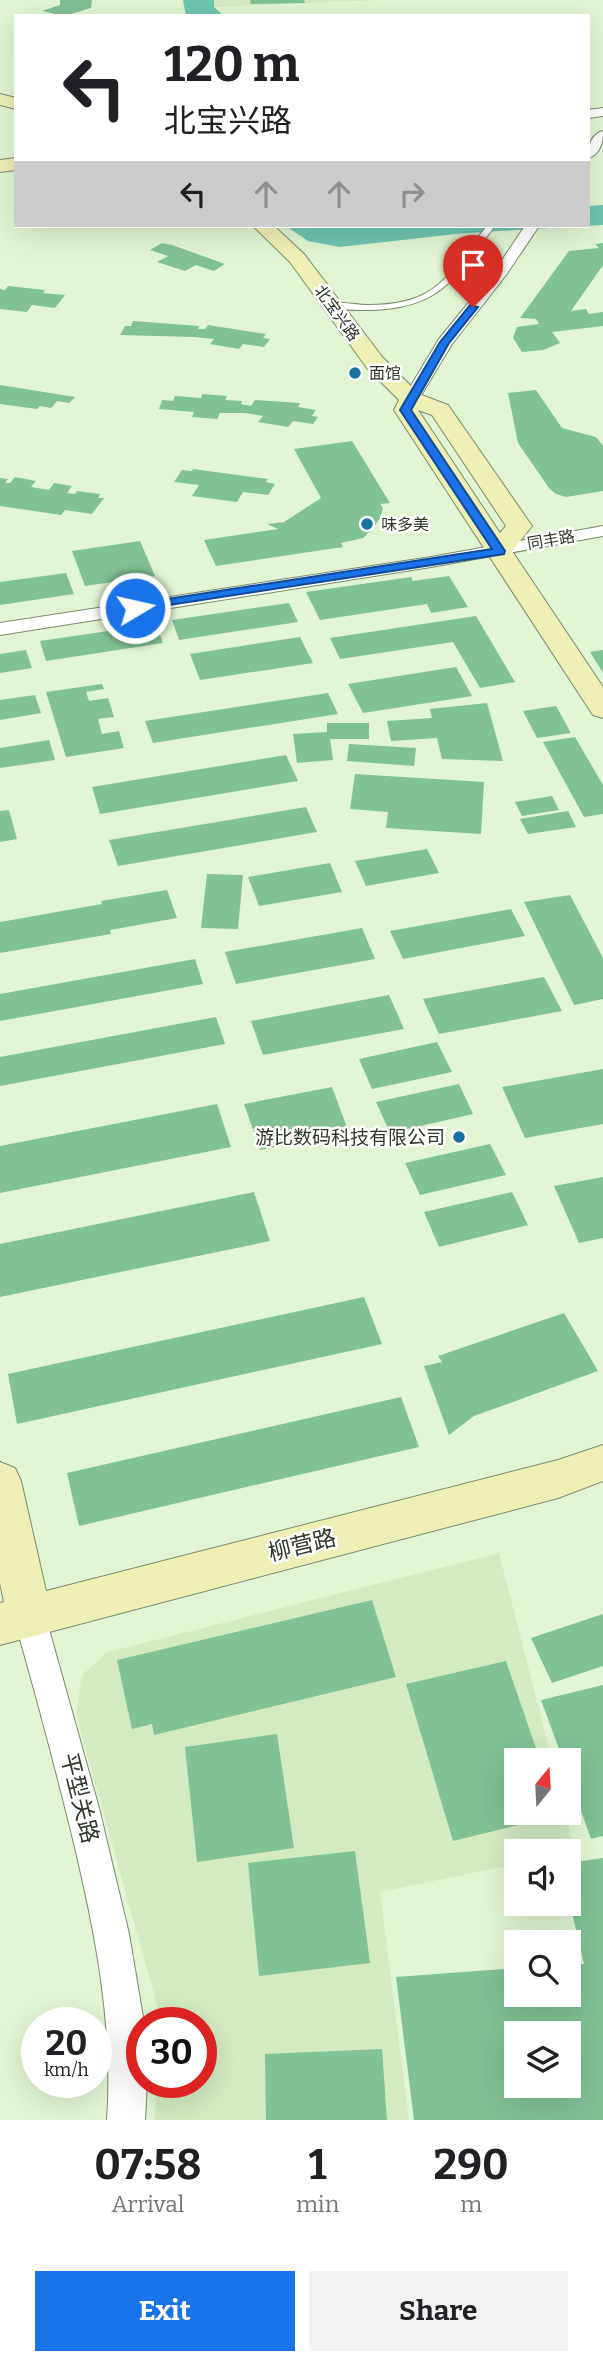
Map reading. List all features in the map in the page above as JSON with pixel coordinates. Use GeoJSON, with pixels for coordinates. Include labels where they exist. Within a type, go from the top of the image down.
{"type":"FeatureCollection","features":[{"type":"Feature","properties":{"kind":"street"},"geometry":{"type":"LineString","coordinates":[[590,152],[603,135]]}},
{"type":"Feature","properties":{"kind":"street","name":"北宝兴路"},"geometry":{"type":"LineString","coordinates":[[265,228],[297,258],[375,363],[411,400],[440,410],[519,526],[499,551]]}},
{"type":"Feature","properties":{"kind":"street"},"geometry":{"type":"LineString","coordinates":[[411,400],[445,342],[501,272],[529,230]]}},
{"type":"Feature","properties":{"kind":"street","name":"同丰路"},"geometry":{"type":"LineString","coordinates":[[0,629],[499,551],[603,531]]}},
{"type":"Feature","properties":{"kind":"street"},"geometry":{"type":"LineString","coordinates":[[499,551],[603,709]]}},
{"type":"Feature","properties":{"kind":"street","name":"柳营路"},"geometry":{"type":"LineString","coordinates":[[14,1620],[558,1479],[603,1463]]}},
{"type":"Feature","properties":{"kind":"street","name":"平型关路"},"geometry":{"type":"LineString","coordinates":[[0,1480],[14,1620],[71,1756],[119,1964],[130,2088],[127,2120]]}},
{"type":"Feature","properties":{"kind":"lane"},"geometry":{"type":"LineString","coordinates":[[329,304],[345,309],[416,301],[438,290],[489,228]]}},
{"type":"Feature","properties":{"kind":"shaded area"},"geometry":{"type":"Polygon","coordinates":[[[214,0],[379,0],[214,7],[214,0]]]}},
{"type":"Feature","properties":{"kind":"shaded area"},"geometry":{"type":"Polygon","coordinates":[[[499,1553],[549,1748],[504,1748],[504,1825],[568,1825],[572,1839],[504,1839],[504,1866],[380,1892],[409,2120],[154,2120],[156,2098],[217,2098],[217,2007],[158,2007],[76,1714],[82,1675],[108,1652],[499,1553]]]}},
{"type":"Feature","properties":{"kind":"water"},"geometry":{"type":"Polygon","coordinates":[[[183,0],[214,0],[214,7],[222,14],[186,14],[183,0]]]}},
{"type":"Feature","properties":{"kind":"water"},"geometry":{"type":"Polygon","coordinates":[[[603,205],[603,225],[590,226],[590,206],[603,205]]]}},
{"type":"Feature","properties":{"kind":"water"},"geometry":{"type":"Polygon","coordinates":[[[289,228],[551,228],[465,233],[340,247],[308,241],[289,228]]]}},
{"type":"Feature","properties":{"kind":"building"},"geometry":{"type":"Polygon","coordinates":[[[60,0],[92,0],[91,8],[71,14],[42,11],[60,5],[60,0]]]}},
{"type":"Feature","properties":{"kind":"building"},"geometry":{"type":"Polygon","coordinates":[[[250,0],[304,0],[305,3],[251,4],[250,0]]]}},
{"type":"Feature","properties":{"kind":"building"},"geometry":{"type":"Polygon","coordinates":[[[162,243],[225,264],[214,271],[196,265],[185,271],[157,262],[168,256],[150,250],[162,243]]]}},
{"type":"Feature","properties":{"kind":"building"},"geometry":{"type":"Polygon","coordinates":[[[603,243],[603,265],[571,311],[586,309],[589,314],[603,312],[603,326],[552,332],[560,343],[543,350],[522,352],[513,338],[517,327],[539,324],[536,319],[520,318],[569,251],[599,248],[595,244],[603,243]]]}},
{"type":"Feature","properties":{"kind":"building"},"geometry":{"type":"Polygon","coordinates":[[[8,286],[65,295],[55,308],[32,305],[27,312],[0,309],[0,289],[5,290],[8,286]]]}},
{"type":"Feature","properties":{"kind":"building"},"geometry":{"type":"Polygon","coordinates":[[[133,321],[199,326],[198,329],[205,329],[208,325],[266,334],[263,338],[270,339],[264,347],[243,344],[239,349],[210,344],[214,339],[120,335],[125,326],[131,326],[133,321]]]}},
{"type":"Feature","properties":{"kind":"building"},"geometry":{"type":"Polygon","coordinates":[[[0,385],[75,397],[69,403],[57,401],[51,408],[0,404],[0,385]]]}},
{"type":"Feature","properties":{"kind":"building"},"geometry":{"type":"Polygon","coordinates":[[[536,390],[562,428],[596,437],[603,446],[603,491],[566,497],[556,494],[518,443],[508,393],[536,390]]]}},
{"type":"Feature","properties":{"kind":"building"},"geometry":{"type":"Polygon","coordinates":[[[202,394],[227,396],[225,400],[242,401],[241,404],[251,406],[255,400],[300,403],[298,407],[316,410],[312,416],[318,417],[313,424],[293,421],[288,427],[258,422],[263,416],[245,413],[220,413],[217,419],[192,417],[194,412],[159,409],[162,400],[173,401],[175,396],[201,398],[202,394]]]}},
{"type":"Feature","properties":{"kind":"building"},"geometry":{"type":"Polygon","coordinates":[[[352,441],[390,503],[380,504],[383,508],[380,518],[372,530],[363,538],[341,543],[343,547],[216,566],[204,540],[278,529],[267,524],[284,522],[321,498],[294,449],[352,441]]]}},
{"type":"Feature","properties":{"kind":"building"},"geometry":{"type":"Polygon","coordinates":[[[193,469],[268,479],[266,482],[275,484],[268,495],[243,492],[237,502],[192,496],[199,485],[174,482],[182,470],[193,469]]]}},
{"type":"Feature","properties":{"kind":"building"},"geometry":{"type":"Polygon","coordinates":[[[15,477],[36,481],[31,487],[49,490],[54,483],[72,486],[67,493],[75,494],[77,491],[100,494],[98,498],[104,498],[92,514],[65,510],[61,515],[0,506],[0,478],[8,479],[5,483],[10,483],[15,477]]]}},
{"type":"Feature","properties":{"kind":"building"},"geometry":{"type":"Polygon","coordinates":[[[140,541],[155,576],[85,586],[72,551],[140,541]]]}},
{"type":"Feature","properties":{"kind":"building"},"geometry":{"type":"Polygon","coordinates":[[[66,573],[74,594],[0,605],[0,582],[66,573]]]}},
{"type":"Feature","properties":{"kind":"building"},"geometry":{"type":"Polygon","coordinates":[[[449,576],[468,607],[431,613],[427,604],[320,620],[306,592],[411,577],[413,581],[449,576]]]}},
{"type":"Feature","properties":{"kind":"building"},"geometry":{"type":"Polygon","coordinates":[[[289,603],[298,622],[179,640],[172,620],[289,603]]]}},
{"type":"Feature","properties":{"kind":"building"},"geometry":{"type":"Polygon","coordinates":[[[476,616],[515,682],[480,688],[453,642],[340,659],[330,638],[476,616]]]}},
{"type":"Feature","properties":{"kind":"building"},"geometry":{"type":"Polygon","coordinates":[[[156,624],[163,643],[46,661],[40,641],[156,624]]]}},
{"type":"Feature","properties":{"kind":"building"},"geometry":{"type":"Polygon","coordinates":[[[300,637],[313,663],[200,680],[190,654],[300,637]]]}},
{"type":"Feature","properties":{"kind":"building"},"geometry":{"type":"Polygon","coordinates":[[[26,650],[32,668],[0,673],[0,654],[26,650]]]}},
{"type":"Feature","properties":{"kind":"building"},"geometry":{"type":"Polygon","coordinates":[[[603,650],[603,673],[590,652],[603,650]]]}},
{"type":"Feature","properties":{"kind":"building"},"geometry":{"type":"Polygon","coordinates":[[[456,667],[472,696],[363,713],[348,684],[456,667]]]}},
{"type":"Feature","properties":{"kind":"building"},"geometry":{"type":"Polygon","coordinates":[[[102,684],[104,689],[86,692],[89,701],[108,698],[114,717],[98,719],[102,734],[119,731],[124,748],[66,757],[46,692],[102,684]]]}},
{"type":"Feature","properties":{"kind":"building"},"geometry":{"type":"Polygon","coordinates":[[[328,693],[338,714],[153,743],[145,721],[328,693]]]}},
{"type":"Feature","properties":{"kind":"building"},"geometry":{"type":"Polygon","coordinates":[[[35,695],[41,713],[0,720],[0,700],[35,695]]]}},
{"type":"Feature","properties":{"kind":"building"},"geometry":{"type":"Polygon","coordinates":[[[487,703],[503,761],[442,759],[437,738],[391,741],[387,721],[432,718],[430,709],[487,703]]]}},
{"type":"Feature","properties":{"kind":"building"},"geometry":{"type":"Polygon","coordinates":[[[556,706],[571,733],[537,738],[523,711],[556,706]]]}},
{"type":"Feature","properties":{"kind":"building"},"geometry":{"type":"Polygon","coordinates":[[[327,723],[369,723],[369,739],[330,739],[333,760],[297,763],[293,734],[327,732],[327,723]]]}},
{"type":"Feature","properties":{"kind":"building"},"geometry":{"type":"Polygon","coordinates":[[[575,737],[603,785],[603,814],[584,817],[543,742],[575,737]]]}},
{"type":"Feature","properties":{"kind":"building"},"geometry":{"type":"Polygon","coordinates":[[[49,740],[55,760],[0,768],[0,748],[49,740]]]}},
{"type":"Feature","properties":{"kind":"building"},"geometry":{"type":"Polygon","coordinates":[[[349,744],[416,748],[414,766],[347,761],[349,744]]]}},
{"type":"Feature","properties":{"kind":"building"},"geometry":{"type":"Polygon","coordinates":[[[286,755],[298,781],[100,814],[92,787],[286,755]]]}},
{"type":"Feature","properties":{"kind":"building"},"geometry":{"type":"Polygon","coordinates":[[[355,774],[484,782],[481,834],[386,828],[388,812],[350,809],[355,774]]]}},
{"type":"Feature","properties":{"kind":"building"},"geometry":{"type":"Polygon","coordinates":[[[552,796],[559,810],[522,816],[515,802],[552,796]]]}},
{"type":"Feature","properties":{"kind":"building"},"geometry":{"type":"Polygon","coordinates":[[[306,807],[317,832],[118,866],[109,840],[306,807]]]}},
{"type":"Feature","properties":{"kind":"building"},"geometry":{"type":"Polygon","coordinates":[[[9,810],[17,839],[0,842],[0,811],[9,810]]]}},
{"type":"Feature","properties":{"kind":"building"},"geometry":{"type":"Polygon","coordinates":[[[568,811],[576,827],[528,834],[520,819],[568,811]]]}},
{"type":"Feature","properties":{"kind":"building"},"geometry":{"type":"Polygon","coordinates":[[[427,849],[439,873],[366,886],[355,861],[427,849]]]}},
{"type":"Feature","properties":{"kind":"building"},"geometry":{"type":"Polygon","coordinates":[[[330,863],[342,892],[259,906],[248,877],[330,863]]]}},
{"type":"Feature","properties":{"kind":"building"},"geometry":{"type":"Polygon","coordinates":[[[207,874],[243,875],[238,929],[201,928],[207,874]]]}},
{"type":"Feature","properties":{"kind":"building"},"geometry":{"type":"Polygon","coordinates":[[[167,890],[177,918],[110,930],[111,934],[0,953],[0,922],[167,890]]]}},
{"type":"Feature","properties":{"kind":"building"},"geometry":{"type":"Polygon","coordinates":[[[570,895],[603,958],[603,999],[574,1005],[524,902],[570,895]]]}},
{"type":"Feature","properties":{"kind":"building"},"geometry":{"type":"Polygon","coordinates":[[[511,909],[525,936],[403,959],[390,931],[511,909]]]}},
{"type":"Feature","properties":{"kind":"building"},"geometry":{"type":"Polygon","coordinates":[[[362,928],[375,959],[236,984],[225,952],[362,928]]]}},
{"type":"Feature","properties":{"kind":"building"},"geometry":{"type":"Polygon","coordinates":[[[195,959],[203,984],[0,1021],[0,994],[195,959]]]}},
{"type":"Feature","properties":{"kind":"building"},"geometry":{"type":"Polygon","coordinates":[[[544,977],[562,1011],[439,1034],[423,999],[544,977]]]}},
{"type":"Feature","properties":{"kind":"building"},"geometry":{"type":"Polygon","coordinates":[[[389,995],[404,1029],[263,1055],[251,1021],[389,995]]]}},
{"type":"Feature","properties":{"kind":"building"},"geometry":{"type":"Polygon","coordinates":[[[216,1017],[225,1044],[0,1086],[0,1057],[216,1017]]]}},
{"type":"Feature","properties":{"kind":"building"},"geometry":{"type":"Polygon","coordinates":[[[437,1042],[452,1072],[372,1089],[359,1059],[437,1042]]]}},
{"type":"Feature","properties":{"kind":"building"},"geometry":{"type":"Polygon","coordinates":[[[603,1069],[603,1124],[525,1138],[502,1087],[603,1069]]]}},
{"type":"Feature","properties":{"kind":"building"},"geometry":{"type":"Polygon","coordinates":[[[459,1084],[473,1114],[390,1133],[376,1102],[459,1084]]]}},
{"type":"Feature","properties":{"kind":"building"},"geometry":{"type":"Polygon","coordinates":[[[332,1087],[349,1133],[260,1150],[244,1104],[332,1087]]]}},
{"type":"Feature","properties":{"kind":"building"},"geometry":{"type":"Polygon","coordinates":[[[217,1104],[231,1147],[0,1193],[0,1146],[217,1104]]]}},
{"type":"Feature","properties":{"kind":"building"},"geometry":{"type":"Polygon","coordinates":[[[490,1144],[506,1175],[420,1195],[405,1163],[490,1144]]]}},
{"type":"Feature","properties":{"kind":"building"},"geometry":{"type":"Polygon","coordinates":[[[603,1177],[603,1238],[579,1243],[554,1186],[603,1177]]]}},
{"type":"Feature","properties":{"kind":"building"},"geometry":{"type":"Polygon","coordinates":[[[254,1192],[270,1241],[0,1297],[0,1244],[254,1192]]]}},
{"type":"Feature","properties":{"kind":"building"},"geometry":{"type":"Polygon","coordinates":[[[512,1192],[528,1225],[439,1247],[424,1212],[512,1192]]]}},
{"type":"Feature","properties":{"kind":"building"},"geometry":{"type":"Polygon","coordinates":[[[364,1297],[382,1344],[17,1424],[8,1374],[364,1297]]]}},
{"type":"Feature","properties":{"kind":"building"},"geometry":{"type":"Polygon","coordinates":[[[564,1313],[598,1371],[474,1416],[449,1435],[424,1366],[442,1362],[438,1356],[564,1313]]]}},
{"type":"Feature","properties":{"kind":"building"},"geometry":{"type":"Polygon","coordinates":[[[401,1397],[419,1447],[79,1526],[67,1473],[401,1397]]]}},
{"type":"Feature","properties":{"kind":"building"},"geometry":{"type":"Polygon","coordinates":[[[372,1600],[396,1677],[154,1735],[152,1724],[132,1729],[117,1660],[372,1600]]]}},
{"type":"Feature","properties":{"kind":"building"},"geometry":{"type":"Polygon","coordinates":[[[603,1614],[603,1666],[552,1683],[531,1638],[603,1614]]]}},
{"type":"Feature","properties":{"kind":"building"},"geometry":{"type":"Polygon","coordinates":[[[506,1661],[536,1748],[504,1748],[504,1825],[518,1825],[453,1841],[406,1684],[506,1661]]]}},
{"type":"Feature","properties":{"kind":"building"},"geometry":{"type":"Polygon","coordinates":[[[603,1685],[603,1836],[591,1839],[581,1811],[581,1748],[559,1748],[541,1700],[603,1685]]]}},
{"type":"Feature","properties":{"kind":"building"},"geometry":{"type":"Polygon","coordinates":[[[277,1734],[294,1848],[197,1862],[185,1747],[277,1734]]]}},
{"type":"Feature","properties":{"kind":"building"},"geometry":{"type":"Polygon","coordinates":[[[355,1851],[370,1963],[259,1976],[248,1863],[355,1851]]]}},
{"type":"Feature","properties":{"kind":"building"},"geometry":{"type":"Polygon","coordinates":[[[603,1858],[603,2120],[414,2120],[396,1977],[504,1969],[504,2007],[581,2007],[581,1964],[584,1964],[581,1930],[576,1930],[573,1916],[581,1916],[581,1861],[603,1858]]]}},
{"type":"Feature","properties":{"kind":"building"},"geometry":{"type":"Polygon","coordinates":[[[382,2049],[387,2120],[266,2120],[265,2054],[382,2049]]]}},
{"type":"Feature","properties":{"kind":"place","name":"面馆"},"geometry":{"type":"Point","coordinates":[355,373]}},
{"type":"Feature","properties":{"kind":"place","name":"味多美"},"geometry":{"type":"Point","coordinates":[367,524]}},
{"type":"Feature","properties":{"kind":"place","name":"游比数码科技有限公司"},"geometry":{"type":"Point","coordinates":[459,1137]}},
{"type":"Feature","properties":{"kind":"route"},"geometry":{"type":"LineString","coordinates":[[135,608],[499,551],[406,410],[445,342],[473,307]]}}]}
